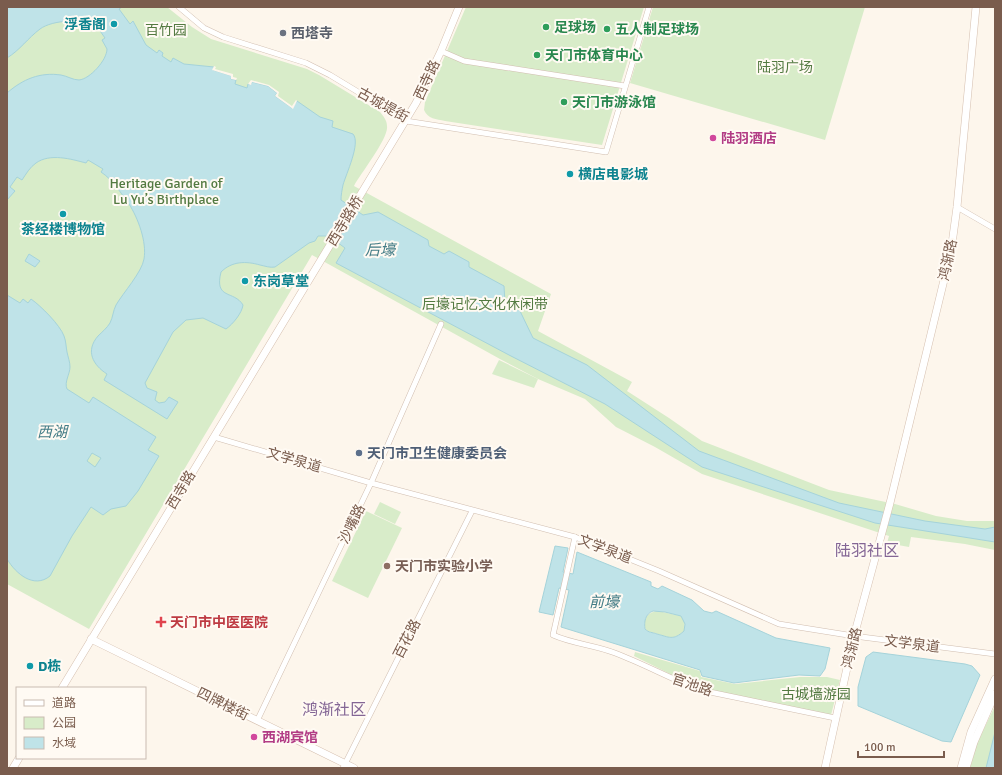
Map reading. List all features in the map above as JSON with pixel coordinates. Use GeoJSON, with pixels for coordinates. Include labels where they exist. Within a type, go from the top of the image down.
{"type":"FeatureCollection","features":[{"type":"Feature","properties":{"kind":"street","name":"古城堤街"},"geometry":{"type":"LineString","coordinates":[[178,7],[210,31],[223,37],[306,63],[406,121],[606,152],[625,86]]}},
{"type":"Feature","properties":{"kind":"street","name":"西寺路"},"geometry":{"type":"LineString","coordinates":[[388,149],[421,94],[459,7]]}},
{"type":"Feature","properties":{"kind":"street"},"geometry":{"type":"LineString","coordinates":[[441,51],[464,61],[625,86],[649,7]]}},
{"type":"Feature","properties":{"kind":"street","name":"鸿渐路"},"geometry":{"type":"LineString","coordinates":[[825,768],[854,636],[883,529],[951,251],[957,207],[976,7]]}},
{"type":"Feature","properties":{"kind":"street","name":"西寺路桥"},"geometry":{"type":"LineString","coordinates":[[302,292],[388,149]]}},
{"type":"Feature","properties":{"kind":"street"},"geometry":{"type":"LineString","coordinates":[[957,207],[995,229]]}},
{"type":"Feature","properties":{"kind":"street","name":"西寺路"},"geometry":{"type":"LineString","coordinates":[[63,687],[302,292]]}},
{"type":"Feature","properties":{"kind":"street","name":"沙嘴路"},"geometry":{"type":"LineString","coordinates":[[257,721],[371,483],[440,324]]}},
{"type":"Feature","properties":{"kind":"street","name":"文学泉道"},"geometry":{"type":"LineString","coordinates":[[214,437],[371,483],[575,537],[660,571],[779,624],[854,636],[995,654]]}},
{"type":"Feature","properties":{"kind":"street","name":"百花路"},"geometry":{"type":"LineString","coordinates":[[344,766],[472,510]]}},
{"type":"Feature","properties":{"kind":"street","name":"官池路"},"geometry":{"type":"LineString","coordinates":[[575,537],[553,635],[564,640],[599,647],[614,652],[682,684],[700,690],[835,718]]}},
{"type":"Feature","properties":{"kind":"street","name":"四牌楼街"},"geometry":{"type":"LineString","coordinates":[[91,639],[344,766],[354,768]]}},
{"type":"Feature","properties":{"kind":"street"},"geometry":{"type":"LineString","coordinates":[[961,768],[971,732],[995,678]]}},
{"type":"Feature","properties":{"kind":"street"},"geometry":{"type":"LineString","coordinates":[[966,768],[974,742],[995,694]]}},
{"type":"Feature","properties":{"kind":"street"},"geometry":{"type":"LineString","coordinates":[[13,768],[18,759]]}},
{"type":"Feature","properties":{"kind":"green space","name":"Heritage Garden of Lu Yu’s Birthplace"},"geometry":{"type":"Polygon","coordinates":[[[7,7],[167,7],[192,27],[211,39],[307,69],[319,75],[380,112],[385,118],[387,126],[384,139],[354,186],[551,294],[538,331],[632,382],[627,391],[702,441],[829,490],[895,504],[936,516],[967,521],[995,521],[995,550],[965,544],[911,537],[909,547],[887,543],[889,536],[702,474],[616,427],[585,399],[538,379],[500,359],[312,255],[89,629],[7,584],[7,7]]]}},
{"type":"Feature","properties":{"kind":"green space","name":"天门市体育中心"},"geometry":{"type":"Polygon","coordinates":[[[466,7],[644,7],[602,145],[445,121],[433,118],[426,113],[424,110],[425,102],[466,7]]]}},
{"type":"Feature","properties":{"kind":"green space","name":"陆羽广场"},"geometry":{"type":"Polygon","coordinates":[[[653,7],[865,7],[825,140],[630,83],[653,7]]]}},
{"type":"Feature","properties":{"kind":"green space"},"geometry":{"type":"Polygon","coordinates":[[[499,360],[538,379],[534,388],[492,374],[499,360]]]}},
{"type":"Feature","properties":{"kind":"green space"},"geometry":{"type":"Polygon","coordinates":[[[380,502],[401,512],[395,524],[374,514],[380,502]]]}},
{"type":"Feature","properties":{"kind":"green space"},"geometry":{"type":"Polygon","coordinates":[[[366,511],[402,528],[368,598],[332,581],[366,511]]]}},
{"type":"Feature","properties":{"kind":"green space"},"geometry":{"type":"Polygon","coordinates":[[[658,611],[681,616],[685,622],[684,631],[677,636],[671,637],[646,630],[646,617],[651,613],[658,611]]]}},
{"type":"Feature","properties":{"kind":"green space","name":"古城墙游园"},"geometry":{"type":"Polygon","coordinates":[[[635,652],[700,671],[701,677],[735,684],[800,677],[827,677],[840,680],[831,715],[698,688],[634,656],[635,652]]]}},
{"type":"Feature","properties":{"kind":"green space"},"geometry":{"type":"Polygon","coordinates":[[[995,706],[995,768],[970,768],[977,743],[995,706]]]}},
{"type":"Feature","properties":{"kind":"water","name":"后壕"},"geometry":{"type":"Polygon","coordinates":[[[7,7],[122,7],[119,9],[130,24],[133,21],[146,45],[157,53],[159,50],[163,53],[162,56],[171,62],[173,58],[184,64],[214,67],[213,70],[232,76],[231,79],[236,80],[235,84],[247,88],[248,84],[251,84],[252,82],[268,86],[277,93],[275,96],[292,108],[297,101],[320,117],[333,121],[332,127],[353,134],[355,138],[354,151],[343,185],[341,200],[363,215],[378,212],[428,240],[429,246],[444,254],[449,251],[469,262],[469,267],[504,286],[505,303],[520,311],[533,338],[587,365],[699,451],[839,503],[925,521],[985,529],[995,527],[995,542],[875,523],[702,467],[605,404],[336,263],[345,248],[329,236],[318,236],[315,241],[309,243],[275,267],[250,263],[239,263],[225,268],[221,272],[220,287],[223,291],[239,300],[243,305],[237,318],[226,329],[203,318],[186,320],[173,332],[145,383],[147,388],[157,392],[155,400],[159,403],[165,402],[169,397],[178,402],[167,419],[104,380],[107,374],[95,362],[91,352],[94,342],[110,323],[116,305],[143,264],[145,252],[143,238],[136,216],[129,204],[109,179],[101,172],[103,169],[88,160],[86,163],[61,158],[48,158],[42,160],[30,169],[22,180],[17,177],[10,187],[15,191],[7,200],[7,93],[26,80],[39,76],[53,74],[79,80],[83,79],[93,73],[104,58],[107,49],[102,40],[105,38],[98,28],[95,30],[84,23],[68,21],[60,22],[40,29],[7,58],[7,7]]]}},
{"type":"Feature","properties":{"kind":"water"},"geometry":{"type":"Polygon","coordinates":[[[29,254],[40,261],[35,267],[25,261],[29,254]]]}},
{"type":"Feature","properties":{"kind":"water","name":"西湖"},"geometry":{"type":"Polygon","coordinates":[[[7,295],[20,303],[23,299],[28,303],[31,299],[50,316],[59,327],[64,336],[70,365],[66,384],[67,389],[89,403],[93,397],[156,437],[148,450],[159,456],[138,491],[126,506],[111,509],[103,515],[91,507],[72,536],[50,576],[44,580],[38,581],[26,578],[15,570],[7,559],[7,295]],[[92,453],[87,461],[95,467],[101,458],[92,453]]]}},
{"type":"Feature","properties":{"kind":"water","name":"前壕"},"geometry":{"type":"Polygon","coordinates":[[[555,546],[568,548],[563,572],[573,574],[577,552],[651,582],[651,586],[658,589],[662,586],[692,600],[704,611],[712,613],[716,611],[776,638],[830,648],[825,669],[820,676],[799,675],[734,683],[702,676],[700,670],[561,627],[569,590],[559,588],[553,615],[539,612],[555,546]],[[650,612],[645,621],[645,629],[649,632],[671,637],[677,636],[684,631],[685,624],[681,616],[665,612],[650,612]]]}},
{"type":"Feature","properties":{"kind":"water"},"geometry":{"type":"Polygon","coordinates":[[[873,652],[965,664],[972,666],[980,675],[951,742],[942,741],[858,706],[858,687],[866,657],[873,652]]]}},
{"type":"Feature","properties":{"kind":"water"},"geometry":{"type":"Polygon","coordinates":[[[995,732],[995,768],[986,768],[995,732]]]}},
{"type":"Feature","properties":{"kind":"pier"},"geometry":{"type":"Polygon","coordinates":[[[214,66],[216,67],[215,69],[233,74],[233,77],[237,78],[236,80],[231,79],[231,76],[212,70],[214,66]]]}},
{"type":"Feature","properties":{"kind":"pier"},"geometry":{"type":"Polygon","coordinates":[[[251,80],[269,85],[279,92],[278,96],[292,106],[296,100],[297,101],[293,109],[275,96],[277,93],[268,86],[252,82],[251,85],[248,84],[251,80]]]}},
{"type":"Feature","properties":{"kind":"place","name":"浮香阁"},"geometry":{"type":"Point","coordinates":[114,24]}},
{"type":"Feature","properties":{"kind":"place","name":"足球场"},"geometry":{"type":"Point","coordinates":[546,27]}},
{"type":"Feature","properties":{"kind":"place","name":"五人制足球场"},"geometry":{"type":"Point","coordinates":[607,29]}},
{"type":"Feature","properties":{"kind":"place","name":"西塔寺"},"geometry":{"type":"Point","coordinates":[283,33]}},
{"type":"Feature","properties":{"kind":"place","name":"天门市体育中心"},"geometry":{"type":"Point","coordinates":[537,55]}},
{"type":"Feature","properties":{"kind":"place","name":"天门市游泳馆"},"geometry":{"type":"Point","coordinates":[564,102]}},
{"type":"Feature","properties":{"kind":"place","name":"陆羽酒店"},"geometry":{"type":"Point","coordinates":[713,138]}},
{"type":"Feature","properties":{"kind":"place","name":"横店电影城"},"geometry":{"type":"Point","coordinates":[570,174]}},
{"type":"Feature","properties":{"kind":"place","name":"茶经楼博物馆"},"geometry":{"type":"Point","coordinates":[63,214]}},
{"type":"Feature","properties":{"kind":"place","name":"东岗草堂"},"geometry":{"type":"Point","coordinates":[245,281]}},
{"type":"Feature","properties":{"kind":"place","name":"天门市卫生健康委员会"},"geometry":{"type":"Point","coordinates":[359,453]}},
{"type":"Feature","properties":{"kind":"place","name":"天门市实验小学"},"geometry":{"type":"Point","coordinates":[387,566]}},
{"type":"Feature","properties":{"kind":"place","name":"天门市中医医院"},"geometry":{"type":"Point","coordinates":[161,622]}},
{"type":"Feature","properties":{"kind":"place","name":"D栋"},"geometry":{"type":"Point","coordinates":[30,666]}},
{"type":"Feature","properties":{"kind":"place","name":"西湖宾馆"},"geometry":{"type":"Point","coordinates":[254,737]}},
{"type":"Feature","properties":{"kind":"district","name":"陆羽社区"},"geometry":{"type":"Point","coordinates":[867,551]}},
{"type":"Feature","properties":{"kind":"district","name":"鸿渐社区"},"geometry":{"type":"Point","coordinates":[334,710]}},
{"type":"Feature","properties":{"kind":"park label","name":"百竹园"},"geometry":{"type":"Point","coordinates":[166,30]}},
{"type":"Feature","properties":{"kind":"park label","name":"后壕记忆文化休闲带"},"geometry":{"type":"Point","coordinates":[485,304]}}]}
